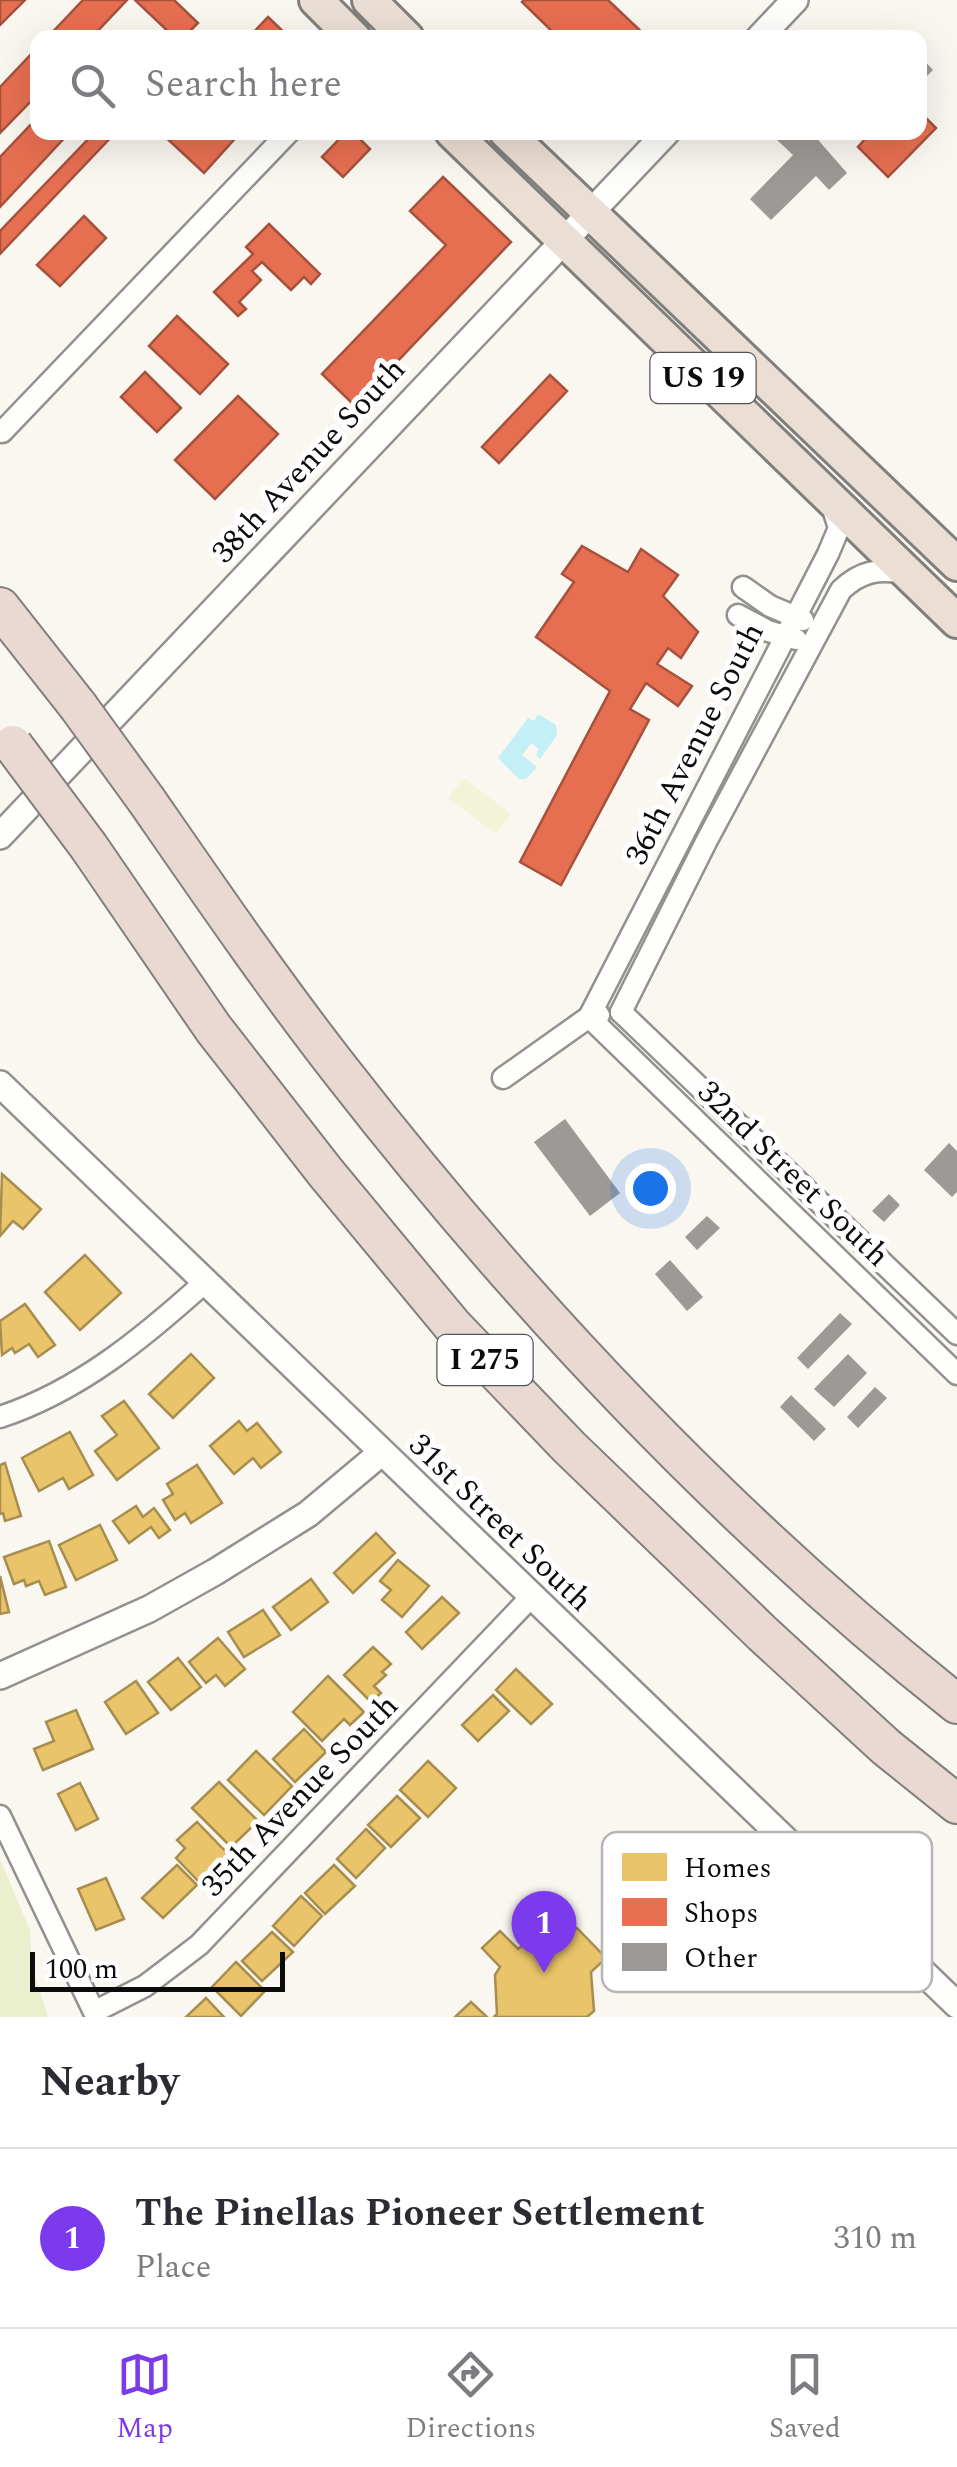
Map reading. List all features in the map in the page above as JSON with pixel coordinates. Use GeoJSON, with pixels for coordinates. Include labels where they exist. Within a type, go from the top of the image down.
{"type":"FeatureCollection","features":[{"type":"Feature","properties":{"kind":"highway"},"geometry":{"type":"LineString","coordinates":[[316,0],[346,30]]}},
{"type":"Feature","properties":{"kind":"highway"},"geometry":{"type":"LineString","coordinates":[[369,0],[400,30]]}},
{"type":"Feature","properties":{"kind":"highway","name":"US 19"},"geometry":{"type":"LineString","coordinates":[[460,140],[957,621]]}},
{"type":"Feature","properties":{"kind":"highway","name":"US 19"},"geometry":{"type":"LineString","coordinates":[[514,140],[957,564]]}},
{"type":"Feature","properties":{"kind":"highway"},"geometry":{"type":"LineString","coordinates":[[702,377],[744,393],[850,489],[863,496],[888,498]]}},
{"type":"Feature","properties":{"kind":"highway"},"geometry":{"type":"LineString","coordinates":[[864,533],[881,530],[897,536],[957,589]]}},
{"type":"Feature","properties":{"kind":"highway","name":"I 275"},"geometry":{"type":"LineString","coordinates":[[0,606],[78,706],[251,952],[342,1073],[449,1202],[555,1323],[692,1467],[810,1579],[957,1704]]}},
{"type":"Feature","properties":{"kind":"highway","name":"I 275"},"geometry":{"type":"LineString","coordinates":[[7,737],[213,1028],[452,1325],[569,1447],[763,1634],[886,1747],[957,1804]]}},
{"type":"Feature","properties":{"kind":"street"},"geometry":{"type":"LineString","coordinates":[[767,30],[795,0]]}},
{"type":"Feature","properties":{"kind":"street"},"geometry":{"type":"LineString","coordinates":[[2,432],[282,140]]}},
{"type":"Feature","properties":{"kind":"street","name":"38th Avenue South"},"geometry":{"type":"LineString","coordinates":[[0,836],[659,140]]}},
{"type":"Feature","properties":{"kind":"street","name":"36th Avenue South"},"geometry":{"type":"LineString","coordinates":[[588,1017],[828,554],[839,528],[828,498]]}},
{"type":"Feature","properties":{"kind":"street","name":"36th Avenue South"},"geometry":{"type":"LineString","coordinates":[[503,1078],[588,1017],[621,1012],[814,635],[841,590],[851,580],[876,570],[906,573]]}},
{"type":"Feature","properties":{"kind":"street"},"geometry":{"type":"LineString","coordinates":[[743,586],[789,626],[814,635]]}},
{"type":"Feature","properties":{"kind":"street"},"geometry":{"type":"LineString","coordinates":[[738,615],[768,631],[789,626]]}},
{"type":"Feature","properties":{"kind":"street","name":"32nd Street South"},"geometry":{"type":"LineString","coordinates":[[621,1012],[957,1334]]}},
{"type":"Feature","properties":{"kind":"street","name":"32nd Street South"},"geometry":{"type":"LineString","coordinates":[[588,1017],[957,1374]]}},
{"type":"Feature","properties":{"kind":"street","name":"31st Street South"},"geometry":{"type":"LineString","coordinates":[[3,1092],[775,1832]]}},
{"type":"Feature","properties":{"kind":"street"},"geometry":{"type":"LineString","coordinates":[[0,1418],[65,1389],[113,1358],[204,1283]]}},
{"type":"Feature","properties":{"kind":"street"},"geometry":{"type":"LineString","coordinates":[[0,1676],[121,1622],[215,1572],[308,1514],[380,1452]]}},
{"type":"Feature","properties":{"kind":"street","name":"35th Avenue South"},"geometry":{"type":"LineString","coordinates":[[0,1816],[94,2012],[145,1986],[199,1944],[530,1598]]}},
{"type":"Feature","properties":{"kind":"street","name":"31st Street South"},"geometry":{"type":"LineString","coordinates":[[932,1981],[957,2005]]}},
{"type":"Feature","properties":{"kind":"green space"},"geometry":{"type":"Polygon","coordinates":[[[464,778],[511,814],[496,834],[448,798],[464,778]]]}},
{"type":"Feature","properties":{"kind":"green space"},"geometry":{"type":"Polygon","coordinates":[[[0,1859],[30,1930],[32,1967],[48,2017],[0,2017],[0,1859]]]}},
{"type":"Feature","properties":{"kind":"water"},"geometry":{"type":"Polygon","coordinates":[[[538,714],[556,725],[557,735],[540,759],[536,755],[539,749],[531,743],[522,755],[537,767],[526,779],[519,779],[498,758],[528,718],[534,721],[538,714]]]}},
{"type":"Feature","properties":{"kind":"building: Homes"},"geometry":{"type":"Polygon","coordinates":[[[2,1174],[41,1209],[23,1229],[13,1221],[0,1236],[2,1174]]]}},
{"type":"Feature","properties":{"kind":"building: Homes"},"geometry":{"type":"Polygon","coordinates":[[[85,1255],[121,1293],[80,1330],[45,1292],[85,1255]]]}},
{"type":"Feature","properties":{"kind":"building: Homes"},"geometry":{"type":"Polygon","coordinates":[[[25,1304],[55,1345],[38,1357],[29,1344],[15,1353],[12,1348],[2,1355],[0,1321],[25,1304]]]}},
{"type":"Feature","properties":{"kind":"building: Homes"},"geometry":{"type":"Polygon","coordinates":[[[191,1354],[214,1378],[173,1418],[149,1394],[191,1354]]]}},
{"type":"Feature","properties":{"kind":"building: Homes"},"geometry":{"type":"Polygon","coordinates":[[[124,1401],[159,1448],[117,1480],[95,1451],[117,1435],[102,1416],[124,1401]]]}},
{"type":"Feature","properties":{"kind":"building: Homes"},"geometry":{"type":"Polygon","coordinates":[[[239,1421],[247,1431],[257,1423],[281,1452],[261,1468],[253,1458],[234,1474],[210,1446],[239,1421]]]}},
{"type":"Feature","properties":{"kind":"building: Homes"},"geometry":{"type":"Polygon","coordinates":[[[70,1432],[93,1475],[69,1489],[63,1478],[39,1491],[22,1458],[70,1432]]]}},
{"type":"Feature","properties":{"kind":"building: Homes"},"geometry":{"type":"Polygon","coordinates":[[[5,1463],[21,1516],[5,1521],[3,1513],[0,1514],[0,1465],[5,1463]]]}},
{"type":"Feature","properties":{"kind":"building: Homes"},"geometry":{"type":"Polygon","coordinates":[[[197,1465],[222,1503],[191,1523],[185,1513],[175,1520],[163,1500],[173,1494],[167,1484],[197,1465]]]}},
{"type":"Feature","properties":{"kind":"building: Homes"},"geometry":{"type":"Polygon","coordinates":[[[136,1506],[143,1517],[154,1508],[170,1530],[159,1538],[151,1527],[129,1543],[113,1521],[136,1506]]]}},
{"type":"Feature","properties":{"kind":"building: Homes"},"geometry":{"type":"Polygon","coordinates":[[[100,1525],[117,1560],[76,1580],[59,1545],[100,1525]]]}},
{"type":"Feature","properties":{"kind":"building: Homes"},"geometry":{"type":"Polygon","coordinates":[[[376,1533],[395,1553],[353,1593],[334,1573],[376,1533]]]}},
{"type":"Feature","properties":{"kind":"building: Homes"},"geometry":{"type":"Polygon","coordinates":[[[49,1541],[66,1587],[45,1595],[39,1581],[26,1586],[24,1580],[14,1584],[4,1557],[49,1541]]]}},
{"type":"Feature","properties":{"kind":"building: Homes"},"geometry":{"type":"Polygon","coordinates":[[[398,1560],[429,1586],[402,1617],[382,1600],[391,1590],[380,1581],[398,1560]]]}},
{"type":"Feature","properties":{"kind":"building: Homes"},"geometry":{"type":"Polygon","coordinates":[[[0,1576],[9,1612],[0,1614],[0,1576]]]}},
{"type":"Feature","properties":{"kind":"building: Homes"},"geometry":{"type":"Polygon","coordinates":[[[311,1579],[328,1602],[291,1630],[273,1607],[311,1579]]]}},
{"type":"Feature","properties":{"kind":"building: Homes"},"geometry":{"type":"Polygon","coordinates":[[[442,1597],[459,1613],[422,1649],[406,1632],[442,1597]]]}},
{"type":"Feature","properties":{"kind":"building: Homes"},"geometry":{"type":"Polygon","coordinates":[[[263,1610],[280,1635],[244,1657],[228,1632],[263,1610]]]}},
{"type":"Feature","properties":{"kind":"building: Homes"},"geometry":{"type":"Polygon","coordinates":[[[218,1638],[245,1669],[225,1686],[216,1675],[206,1683],[189,1662],[218,1638]]]}},
{"type":"Feature","properties":{"kind":"building: Homes"},"geometry":{"type":"Polygon","coordinates":[[[373,1647],[391,1664],[374,1686],[381,1693],[371,1702],[344,1675],[373,1647]]]}},
{"type":"Feature","properties":{"kind":"building: Homes"},"geometry":{"type":"Polygon","coordinates":[[[178,1658],[201,1687],[171,1710],[148,1682],[178,1658]]]}},
{"type":"Feature","properties":{"kind":"building: Homes"},"geometry":{"type":"Polygon","coordinates":[[[516,1669],[552,1704],[531,1724],[496,1690],[516,1669]]]}},
{"type":"Feature","properties":{"kind":"building: Homes"},"geometry":{"type":"Polygon","coordinates":[[[328,1676],[364,1712],[350,1725],[344,1719],[322,1741],[293,1712],[328,1676]]]}},
{"type":"Feature","properties":{"kind":"building: Homes"},"geometry":{"type":"Polygon","coordinates":[[[136,1681],[158,1713],[126,1734],[105,1702],[136,1681]]]}},
{"type":"Feature","properties":{"kind":"building: Homes"},"geometry":{"type":"Polygon","coordinates":[[[493,1695],[509,1711],[478,1741],[462,1725],[493,1695]]]}},
{"type":"Feature","properties":{"kind":"building: Homes"},"geometry":{"type":"Polygon","coordinates":[[[76,1710],[93,1749],[43,1770],[34,1749],[54,1741],[46,1722],[76,1710]]]}},
{"type":"Feature","properties":{"kind":"building: Homes"},"geometry":{"type":"Polygon","coordinates":[[[304,1729],[326,1752],[295,1782],[273,1759],[304,1729]]]}},
{"type":"Feature","properties":{"kind":"building: Homes"},"geometry":{"type":"Polygon","coordinates":[[[256,1751],[292,1786],[264,1815],[228,1780],[256,1751]]]}},
{"type":"Feature","properties":{"kind":"building: Homes"},"geometry":{"type":"Polygon","coordinates":[[[428,1761],[456,1788],[428,1817],[400,1790],[428,1761]]]}},
{"type":"Feature","properties":{"kind":"building: Homes"},"geometry":{"type":"Polygon","coordinates":[[[219,1782],[258,1821],[231,1847],[192,1808],[219,1782]]]}},
{"type":"Feature","properties":{"kind":"building: Homes"},"geometry":{"type":"Polygon","coordinates":[[[80,1783],[98,1819],[76,1830],[58,1794],[80,1783]]]}},
{"type":"Feature","properties":{"kind":"building: Homes"},"geometry":{"type":"Polygon","coordinates":[[[397,1796],[420,1818],[391,1847],[368,1825],[397,1796]]]}},
{"type":"Feature","properties":{"kind":"building: Homes"},"geometry":{"type":"Polygon","coordinates":[[[197,1822],[228,1854],[199,1882],[176,1858],[185,1848],[177,1840],[197,1822]]]}},
{"type":"Feature","properties":{"kind":"building: Homes"},"geometry":{"type":"Polygon","coordinates":[[[366,1829],[385,1848],[356,1878],[337,1859],[366,1829]]]}},
{"type":"Feature","properties":{"kind":"building: Homes"},"geometry":{"type":"Polygon","coordinates":[[[177,1865],[197,1885],[163,1918],[142,1898],[177,1865]]]}},
{"type":"Feature","properties":{"kind":"building: Homes"},"geometry":{"type":"Polygon","coordinates":[[[334,1865],[355,1886],[325,1914],[305,1893],[334,1865]]]}},
{"type":"Feature","properties":{"kind":"building: Homes"},"geometry":{"type":"Polygon","coordinates":[[[106,1878],[124,1919],[96,1930],[78,1889],[106,1878]]]}},
{"type":"Feature","properties":{"kind":"building: Homes"},"geometry":{"type":"Polygon","coordinates":[[[301,1896],[322,1916],[294,1946],[273,1926],[301,1896]]]}},
{"type":"Feature","properties":{"kind":"building: Homes"},"geometry":{"type":"Polygon","coordinates":[[[577,1928],[602,1954],[602,1962],[591,1972],[594,2011],[587,2017],[494,2017],[495,1975],[500,1967],[482,1948],[500,1931],[518,1949],[525,1943],[561,1942],[577,1928]]]}},
{"type":"Feature","properties":{"kind":"building: Homes"},"geometry":{"type":"Polygon","coordinates":[[[272,1932],[293,1952],[262,1981],[242,1961],[272,1932]]]}},
{"type":"Feature","properties":{"kind":"building: Homes"},"geometry":{"type":"Polygon","coordinates":[[[236,1962],[265,1991],[241,2016],[212,1987],[236,1962]]]}},
{"type":"Feature","properties":{"kind":"building: Homes"},"geometry":{"type":"Polygon","coordinates":[[[206,1998],[224,2017],[186,2017],[206,1998]]]}},
{"type":"Feature","properties":{"kind":"building: Homes"},"geometry":{"type":"Polygon","coordinates":[[[471,2002],[487,2017],[455,2017],[471,2002]]]}},
{"type":"Feature","properties":{"kind":"building: Shops"},"geometry":{"type":"Polygon","coordinates":[[[0,0],[25,0],[0,25],[0,0]]]}},
{"type":"Feature","properties":{"kind":"building: Shops"},"geometry":{"type":"Polygon","coordinates":[[[83,0],[127,0],[99,30],[55,30],[83,0]]]}},
{"type":"Feature","properties":{"kind":"building: Shops"},"geometry":{"type":"Polygon","coordinates":[[[135,0],[174,0],[198,23],[191,30],[167,30],[135,0]]]}},
{"type":"Feature","properties":{"kind":"building: Shops"},"geometry":{"type":"Polygon","coordinates":[[[608,0],[640,30],[551,30],[522,2],[608,0]]]}},
{"type":"Feature","properties":{"kind":"building: Shops"},"geometry":{"type":"Polygon","coordinates":[[[268,17],[282,30],[256,30],[268,17]]]}},
{"type":"Feature","properties":{"kind":"building: Shops"},"geometry":{"type":"Polygon","coordinates":[[[30,55],[30,102],[0,133],[0,87],[30,55]]]}},
{"type":"Feature","properties":{"kind":"building: Shops"},"geometry":{"type":"Polygon","coordinates":[[[927,119],[936,128],[927,137],[927,119]]]}},
{"type":"Feature","properties":{"kind":"building: Shops"},"geometry":{"type":"Polygon","coordinates":[[[30,125],[30,140],[63,140],[0,207],[0,157],[30,125]]]}},
{"type":"Feature","properties":{"kind":"building: Shops"},"geometry":{"type":"Polygon","coordinates":[[[87,140],[108,140],[0,254],[0,231],[87,140]]]}},
{"type":"Feature","properties":{"kind":"building: Shops"},"geometry":{"type":"Polygon","coordinates":[[[169,140],[234,140],[204,173],[169,140]]]}},
{"type":"Feature","properties":{"kind":"building: Shops"},"geometry":{"type":"Polygon","coordinates":[[[338,140],[361,140],[370,149],[343,177],[322,157],[338,140]]]}},
{"type":"Feature","properties":{"kind":"building: Shops"},"geometry":{"type":"Polygon","coordinates":[[[864,140],[924,140],[888,177],[858,147],[864,140]]]}},
{"type":"Feature","properties":{"kind":"building: Shops"},"geometry":{"type":"Polygon","coordinates":[[[443,177],[511,242],[355,406],[322,374],[446,245],[410,211],[443,177]]]}},
{"type":"Feature","properties":{"kind":"building: Shops"},"geometry":{"type":"Polygon","coordinates":[[[84,216],[106,238],[60,286],[37,265],[84,216]]]}},
{"type":"Feature","properties":{"kind":"building: Shops"},"geometry":{"type":"Polygon","coordinates":[[[269,224],[320,274],[311,284],[304,277],[291,290],[262,262],[252,271],[261,280],[239,302],[246,309],[238,316],[214,292],[253,254],[246,247],[269,224]]]}},
{"type":"Feature","properties":{"kind":"building: Shops"},"geometry":{"type":"Polygon","coordinates":[[[177,316],[228,364],[200,394],[149,346],[177,316]]]}},
{"type":"Feature","properties":{"kind":"building: Shops"},"geometry":{"type":"Polygon","coordinates":[[[145,372],[181,408],[157,432],[121,397],[145,372]]]}},
{"type":"Feature","properties":{"kind":"building: Shops"},"geometry":{"type":"Polygon","coordinates":[[[550,375],[567,391],[499,463],[482,447],[550,375]]]}},
{"type":"Feature","properties":{"kind":"building: Shops"},"geometry":{"type":"Polygon","coordinates":[[[238,396],[278,434],[215,499],[175,460],[238,396]]]}},
{"type":"Feature","properties":{"kind":"building: Shops"},"geometry":{"type":"Polygon","coordinates":[[[582,546],[628,572],[641,549],[678,575],[663,596],[698,632],[681,658],[668,648],[657,664],[692,686],[678,706],[646,683],[630,709],[649,720],[561,885],[520,862],[610,691],[536,637],[574,582],[562,574],[582,546]]]}},
{"type":"Feature","properties":{"kind":"building: Other"},"geometry":{"type":"Polygon","coordinates":[[[777,140],[818,140],[847,173],[829,190],[816,176],[771,220],[750,199],[793,155],[777,140]]]}},
{"type":"Feature","properties":{"kind":"building: Other"},"geometry":{"type":"Polygon","coordinates":[[[565,1119],[620,1193],[590,1216],[534,1142],[565,1119]]]}},
{"type":"Feature","properties":{"kind":"building: Other"},"geometry":{"type":"Polygon","coordinates":[[[949,1143],[957,1151],[957,1192],[952,1197],[924,1170],[949,1143]]]}},
{"type":"Feature","properties":{"kind":"building: Other"},"geometry":{"type":"Polygon","coordinates":[[[889,1194],[900,1205],[884,1222],[872,1211],[889,1194]]]}},
{"type":"Feature","properties":{"kind":"building: Other"},"geometry":{"type":"Polygon","coordinates":[[[707,1216],[720,1228],[697,1250],[685,1237],[707,1216]]]}},
{"type":"Feature","properties":{"kind":"building: Other"},"geometry":{"type":"Polygon","coordinates":[[[670,1260],[703,1297],[687,1311],[655,1274],[670,1260]]]}},
{"type":"Feature","properties":{"kind":"building: Other"},"geometry":{"type":"Polygon","coordinates":[[[840,1313],[852,1324],[808,1369],[797,1358],[840,1313]]]}},
{"type":"Feature","properties":{"kind":"building: Other"},"geometry":{"type":"Polygon","coordinates":[[[848,1354],[867,1373],[834,1407],[814,1389],[848,1354]]]}},
{"type":"Feature","properties":{"kind":"building: Other"},"geometry":{"type":"Polygon","coordinates":[[[875,1387],[887,1398],[858,1428],[847,1417],[875,1387]]]}},
{"type":"Feature","properties":{"kind":"building: Other"},"geometry":{"type":"Polygon","coordinates":[[[791,1395],[826,1429],[814,1441],[780,1407],[791,1395]]]}},
{"type":"Feature","properties":{"kind":"place","name":"The Pinellas Pioneer Settlement"},"geometry":{"type":"Point","coordinates":[544,1973]}}]}
